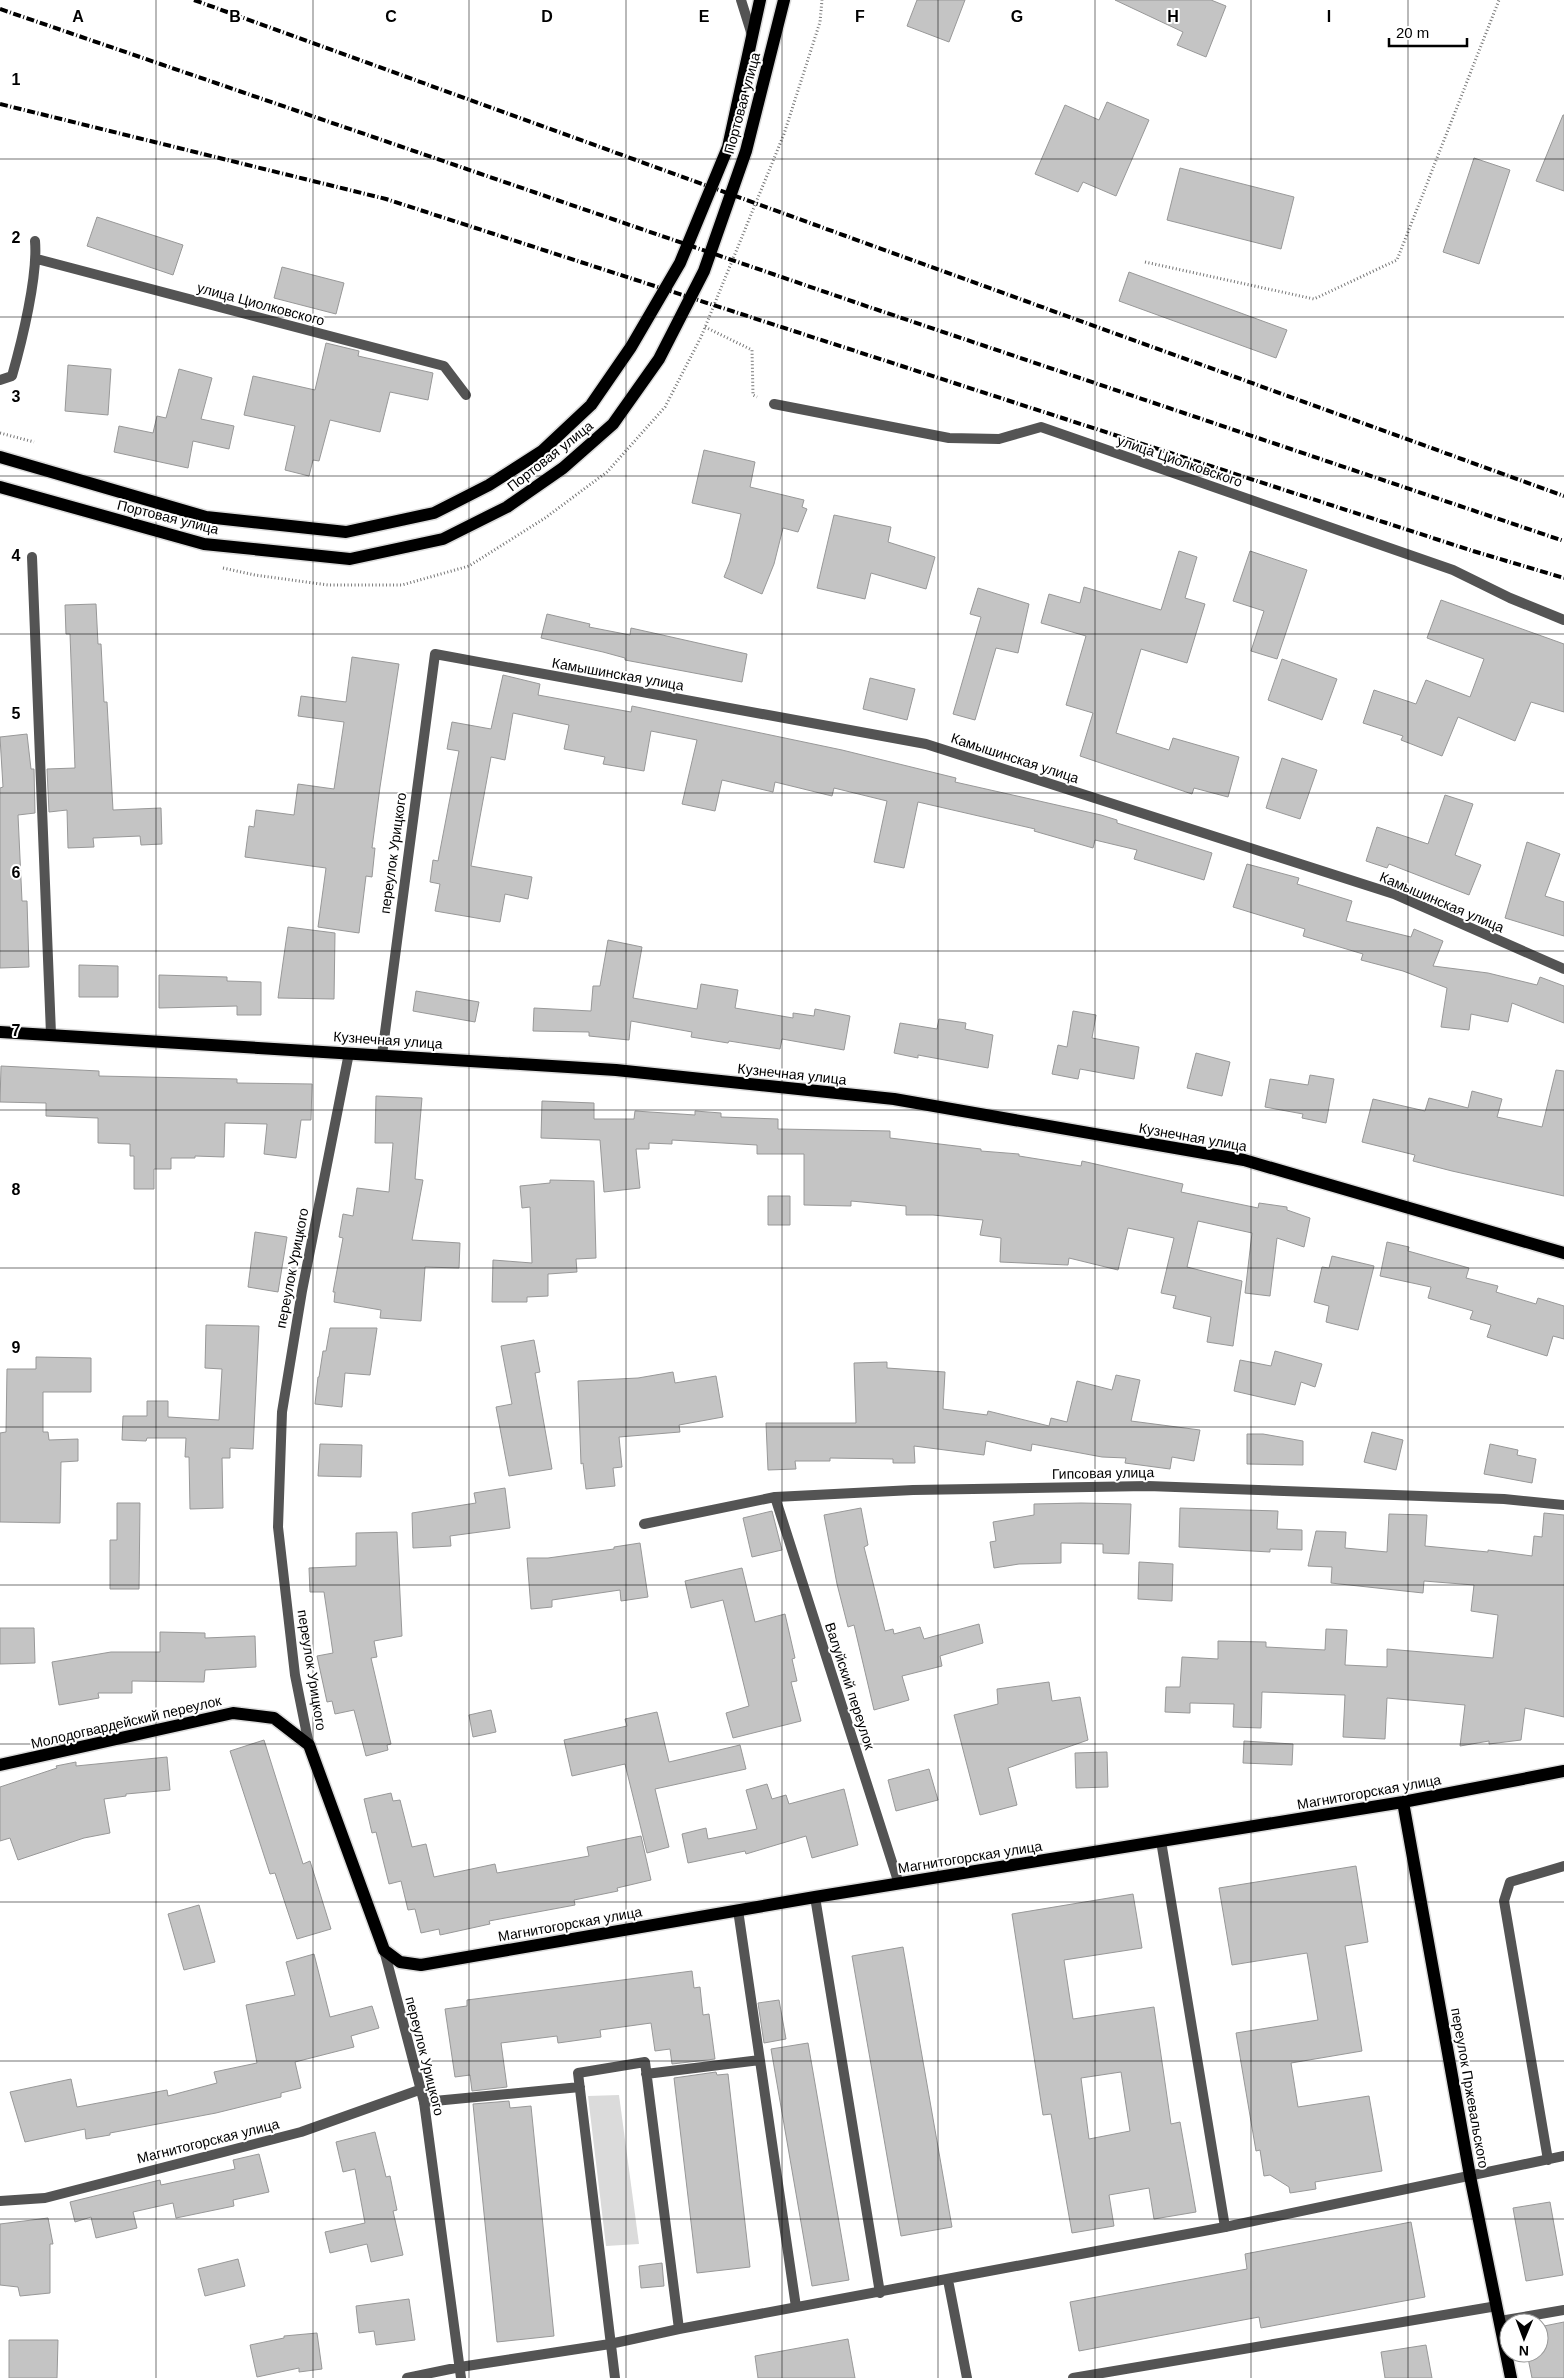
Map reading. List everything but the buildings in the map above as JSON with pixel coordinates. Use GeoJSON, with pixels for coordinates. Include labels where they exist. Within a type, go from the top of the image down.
{"type":"FeatureCollection","features":[{"type":"Feature","properties":{"kind":"main road","name":"Портовая улица"},"geometry":{"type":"LineString","coordinates":[[0,457],[206,517],[346,532],[434,513],[489,485],[542,451],[591,405],[631,348],[680,263],[728,147],[760,0]]}},
{"type":"Feature","properties":{"kind":"main road","name":"Портовая улица"},"geometry":{"type":"LineString","coordinates":[[0,487],[61,506],[204,544],[350,559],[444,539],[507,507],[562,468],[613,424],[659,359],[704,271],[727,207],[746,151],[784,0]]}},
{"type":"Feature","properties":{"kind":"main road","name":"Кузнечная улица"},"geometry":{"type":"LineString","coordinates":[[0,1032],[616,1070],[904,1101],[1244,1160],[1564,1253]]}},
{"type":"Feature","properties":{"kind":"main road","name":"Молодогвардейский переулок"},"geometry":{"type":"LineString","coordinates":[[0,1765],[233,1713],[274,1718],[309,1746]]}},
{"type":"Feature","properties":{"kind":"main road","name":"переулок Урицкого"},"geometry":{"type":"LineString","coordinates":[[309,1746],[384,1950]]}},
{"type":"Feature","properties":{"kind":"main road","name":"Магнитогорская улица"},"geometry":{"type":"LineString","coordinates":[[384,1950],[400,1962],[421,1965],[815,1897],[1403,1802],[1564,1771]]}},
{"type":"Feature","properties":{"kind":"main road","name":"переулок Пржевальского"},"geometry":{"type":"LineString","coordinates":[[1403,1802],[1470,2176],[1499,2316]]}},
{"type":"Feature","properties":{"kind":"main road","name":"переулок Пржевальского"},"geometry":{"type":"LineString","coordinates":[[1508,2363],[1511,2378]]}},
{"type":"Feature","properties":{"kind":"street"},"geometry":{"type":"LineString","coordinates":[[741,0],[752,36]]}},
{"type":"Feature","properties":{"kind":"street"},"geometry":{"type":"LineString","coordinates":[[0,380],[12,376],[15,367],[37,259],[34,241]]}},
{"type":"Feature","properties":{"kind":"street","name":"улица Циолковского"},"geometry":{"type":"LineString","coordinates":[[37,259],[444,366],[466,394]]}},
{"type":"Feature","properties":{"kind":"street","name":"улица Циолковского"},"geometry":{"type":"LineString","coordinates":[[774,404],[949,438],[999,439],[1041,427],[1453,570],[1510,598],[1564,620]]}},
{"type":"Feature","properties":{"kind":"street"},"geometry":{"type":"LineString","coordinates":[[32,557],[52,1034]]}},
{"type":"Feature","properties":{"kind":"street","name":"Камышинская улица"},"geometry":{"type":"LineString","coordinates":[[435,654],[926,744],[1394,894],[1564,969]]}},
{"type":"Feature","properties":{"kind":"street","name":"переулок Урицкого"},"geometry":{"type":"LineString","coordinates":[[382,1055],[435,654]]}},
{"type":"Feature","properties":{"kind":"street","name":"переулок Урицкого"},"geometry":{"type":"LineString","coordinates":[[309,1746],[295,1675],[278,1527],[282,1412],[302,1291],[349,1053]]}},
{"type":"Feature","properties":{"kind":"street","name":"Гипсовая улица"},"geometry":{"type":"LineString","coordinates":[[644,1524],[775,1496],[913,1490],[1148,1486],[1504,1499],[1564,1505]]}},
{"type":"Feature","properties":{"kind":"street","name":"Валуйский переулок"},"geometry":{"type":"LineString","coordinates":[[775,1496],[899,1884]]}},
{"type":"Feature","properties":{"kind":"street"},"geometry":{"type":"LineString","coordinates":[[1162,1841],[1226,2228]]}},
{"type":"Feature","properties":{"kind":"street"},"geometry":{"type":"LineString","coordinates":[[1548,2160],[1504,1901],[1510,1882],[1564,1866]]}},
{"type":"Feature","properties":{"kind":"street"},"geometry":{"type":"LineString","coordinates":[[815,1897],[880,2293]]}},
{"type":"Feature","properties":{"kind":"street"},"geometry":{"type":"LineString","coordinates":[[738,1910],[796,2307]]}},
{"type":"Feature","properties":{"kind":"street","name":"переулок Урицкого"},"geometry":{"type":"LineString","coordinates":[[384,1950],[419,2090],[424,2102],[460,2373]]}},
{"type":"Feature","properties":{"kind":"street"},"geometry":{"type":"LineString","coordinates":[[646,2074],[760,2060]]}},
{"type":"Feature","properties":{"kind":"street"},"geometry":{"type":"LineString","coordinates":[[615,2378],[578,2073],[644,2062],[679,2329]]}},
{"type":"Feature","properties":{"kind":"street"},"geometry":{"type":"LineString","coordinates":[[424,2102],[580,2087]]}},
{"type":"Feature","properties":{"kind":"street","name":"Магнитогорская улица"},"geometry":{"type":"LineString","coordinates":[[0,2201],[45,2198],[291,2135],[419,2090]]}},
{"type":"Feature","properties":{"kind":"street"},"geometry":{"type":"LineString","coordinates":[[407,2378],[460,2373],[679,2329],[1226,2228],[1564,2156]]}},
{"type":"Feature","properties":{"kind":"street"},"geometry":{"type":"LineString","coordinates":[[948,2280],[967,2378]]}},
{"type":"Feature","properties":{"kind":"street"},"geometry":{"type":"LineString","coordinates":[[1073,2378],[1497,2306]]}},
{"type":"Feature","properties":{"kind":"street"},"geometry":{"type":"LineString","coordinates":[[1547,2313],[1564,2310]]}},
{"type":"Feature","properties":{"kind":"path"},"geometry":{"type":"LineString","coordinates":[[216,566],[255,575],[328,585],[402,585],[469,566],[545,518],[607,472],[665,407],[705,327],[784,134],[820,22],[822,0]]}},
{"type":"Feature","properties":{"kind":"path"},"geometry":{"type":"LineString","coordinates":[[1145,262],[1314,299],[1396,260],[1499,0]]}},
{"type":"Feature","properties":{"kind":"path"},"geometry":{"type":"LineString","coordinates":[[705,327],[752,350],[753,395],[774,404]]}},
{"type":"Feature","properties":{"kind":"path"},"geometry":{"type":"LineString","coordinates":[[0,433],[34,442]]}},
{"type":"Feature","properties":{"kind":"shaded area"},"geometry":{"type":"Polygon","coordinates":[[[619,2095],[639,2244],[606,2246],[588,2096],[619,2095]]]}},
{"type":"Feature","properties":{"kind":"railway"},"geometry":{"type":"LineString","coordinates":[[194,0],[1564,496]]}},
{"type":"Feature","properties":{"kind":"railway"},"geometry":{"type":"LineString","coordinates":[[0,9],[869,307],[1564,541]]}},
{"type":"Feature","properties":{"kind":"railway"},"geometry":{"type":"LineString","coordinates":[[0,104],[386,199],[1473,551],[1564,578]]}}]}
